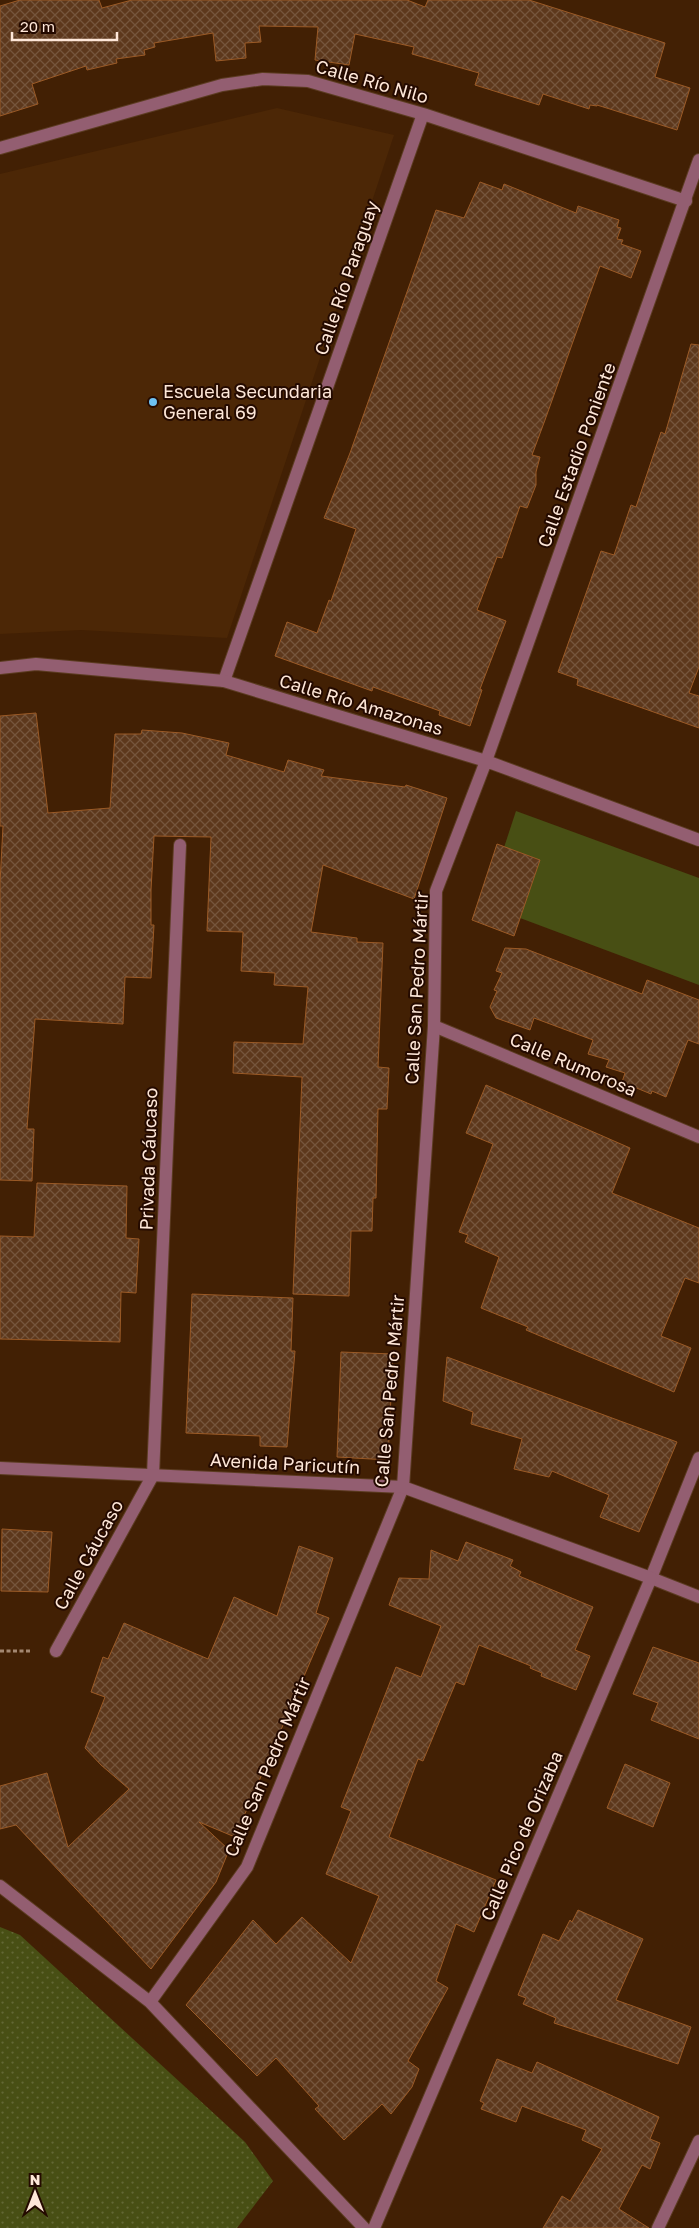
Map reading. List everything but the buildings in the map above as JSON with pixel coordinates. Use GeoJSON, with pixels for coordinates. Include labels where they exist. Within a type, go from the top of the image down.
{"type":"FeatureCollection","features":[{"type":"Feature","properties":{"kind":"street","name":"Calle Río Nilo"},"geometry":{"type":"LineString","coordinates":[[0,148],[222,85],[263,78],[308,81],[424,114],[699,205]]}},
{"type":"Feature","properties":{"kind":"street","name":"Calle Río Paraguay"},"geometry":{"type":"LineString","coordinates":[[224,681],[424,114]]}},
{"type":"Feature","properties":{"kind":"street","name":"Calle Estadio Poniente"},"geometry":{"type":"LineString","coordinates":[[486,761],[699,160]]}},
{"type":"Feature","properties":{"kind":"street","name":"Calle Río Amazonas"},"geometry":{"type":"LineString","coordinates":[[0,668],[36,664],[224,681],[486,761],[699,840]]}},
{"type":"Feature","properties":{"kind":"street","name":"Calle San Pedro Mártir"},"geometry":{"type":"LineString","coordinates":[[150,2002],[247,1867],[403,1487],[434,1026],[436,891],[486,761]]}},
{"type":"Feature","properties":{"kind":"street","name":"Privada Cáucaso"},"geometry":{"type":"LineString","coordinates":[[152,1475],[180,845]]}},
{"type":"Feature","properties":{"kind":"street","name":"Calle Rumorosa"},"geometry":{"type":"LineString","coordinates":[[434,1026],[699,1137]]}},
{"type":"Feature","properties":{"kind":"street","name":"Calle Pico de Orizaba"},"geometry":{"type":"LineString","coordinates":[[374,2228],[651,1578],[699,1458]]}},
{"type":"Feature","properties":{"kind":"street","name":"Avenida Paricutín"},"geometry":{"type":"LineString","coordinates":[[0,1468],[403,1487],[699,1597]]}},
{"type":"Feature","properties":{"kind":"street","name":"Calle Cáucaso"},"geometry":{"type":"LineString","coordinates":[[56,1651],[152,1475]]}},
{"type":"Feature","properties":{"kind":"street"},"geometry":{"type":"LineString","coordinates":[[1,1887],[150,2002],[364,2228]]}},
{"type":"Feature","properties":{"kind":"street"},"geometry":{"type":"LineString","coordinates":[[658,2228],[699,2141]]}},
{"type":"Feature","properties":{"kind":"path"},"geometry":{"type":"LineString","coordinates":[[0,1651],[56,1651]]}},
{"type":"Feature","properties":{"kind":"shaded area","name":"Escuela Secundaria General 69"},"geometry":{"type":"Polygon","coordinates":[[[277,108],[394,135],[227,638],[81,630],[0,634],[0,174],[277,108]]]}},
{"type":"Feature","properties":{"kind":"green space"},"geometry":{"type":"Polygon","coordinates":[[[516,811],[699,878],[699,985],[485,905],[516,811]]]}},
{"type":"Feature","properties":{"kind":"green space"},"geometry":{"type":"Polygon","coordinates":[[[0,1927],[20,1935],[245,2142],[273,2181],[237,2228],[0,2228],[0,1927]]]}},
{"type":"Feature","properties":{"kind":"place","name":"Escuela Secundaria General 69"},"geometry":{"type":"Point","coordinates":[153,402]}}]}
